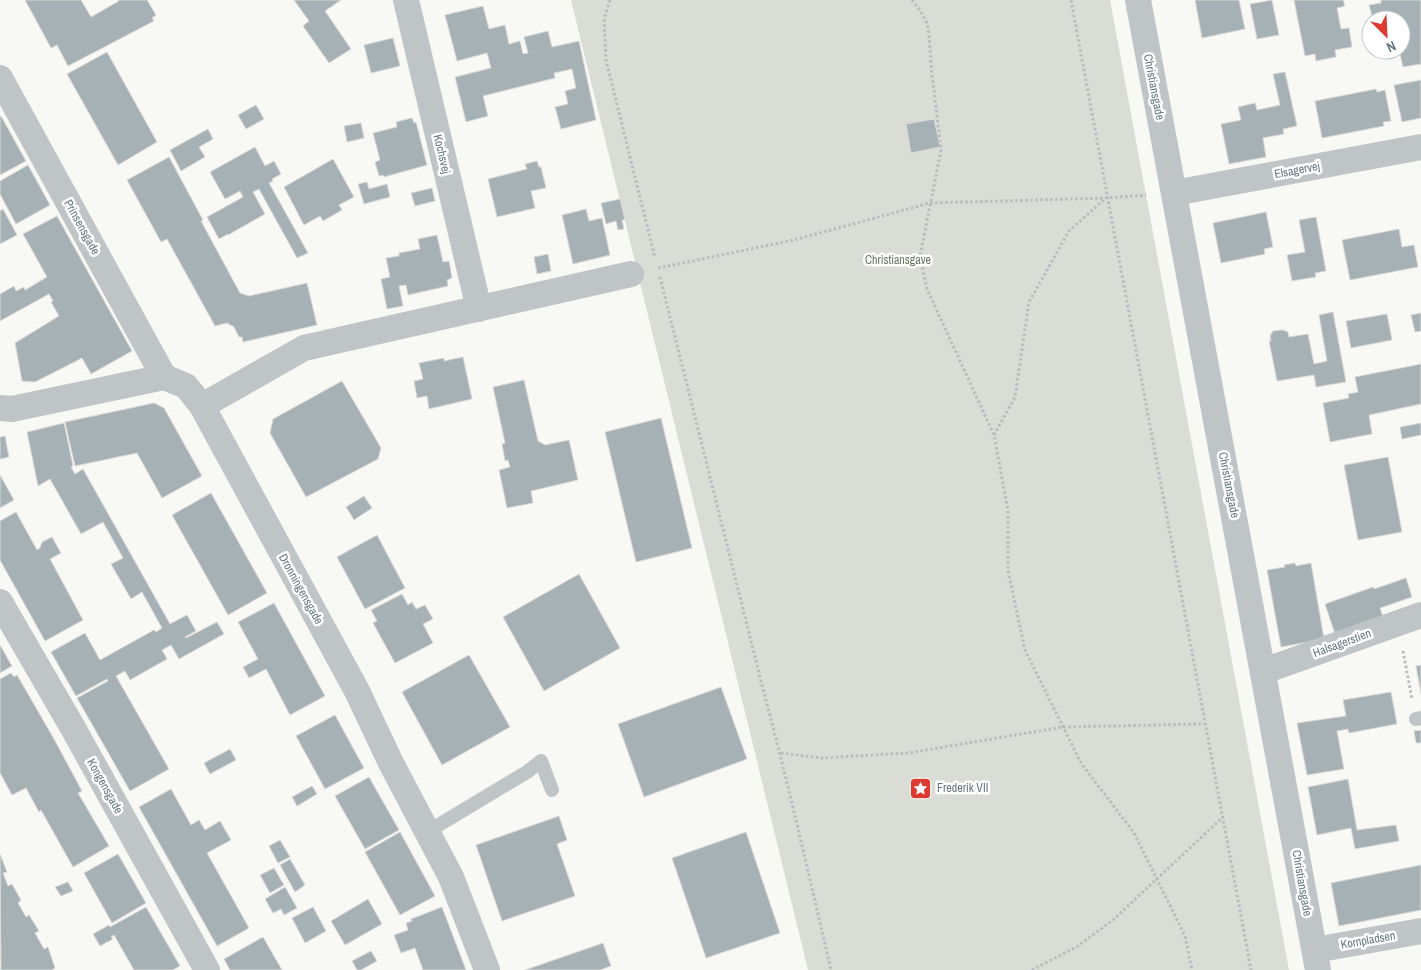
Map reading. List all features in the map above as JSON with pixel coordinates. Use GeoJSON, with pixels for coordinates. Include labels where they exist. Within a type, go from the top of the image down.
{"type":"FeatureCollection","features":[{"type":"Feature","properties":{"kind":"street","name":"Kochsvej"},"geometry":{"type":"LineString","coordinates":[[406,0],[479,309]]}},
{"type":"Feature","properties":{"kind":"street","name":"Christiansgade"},"geometry":{"type":"LineString","coordinates":[[1138,0],[1264,671],[1316,960]]}},
{"type":"Feature","properties":{"kind":"street","name":"Prinsensgade"},"geometry":{"type":"LineString","coordinates":[[0,78],[164,377]]}},
{"type":"Feature","properties":{"kind":"street","name":"Elsagervej"},"geometry":{"type":"LineString","coordinates":[[1174,193],[1421,147]]}},
{"type":"Feature","properties":{"kind":"street"},"geometry":{"type":"LineString","coordinates":[[202,406],[304,348],[631,274]]}},
{"type":"Feature","properties":{"kind":"street"},"geometry":{"type":"LineString","coordinates":[[0,408],[12,409],[164,377]]}},
{"type":"Feature","properties":{"kind":"street","name":"Dronningensgade"},"geometry":{"type":"LineString","coordinates":[[164,377],[186,386],[202,406],[357,691],[391,763],[451,877],[487,970]]}},
{"type":"Feature","properties":{"kind":"street","name":"Kongensgade"},"geometry":{"type":"LineString","coordinates":[[0,602],[63,733],[207,970]]}},
{"type":"Feature","properties":{"kind":"street","name":"Halsagerstien"},"geometry":{"type":"LineString","coordinates":[[1264,671],[1409,619]]}},
{"type":"Feature","properties":{"kind":"street","name":"Kornpladsen"},"geometry":{"type":"LineString","coordinates":[[1316,960],[1421,931]]}},
{"type":"Feature","properties":{"kind":"lane"},"geometry":{"type":"LineString","coordinates":[[427,832],[527,772],[541,761],[552,790]]}},
{"type":"Feature","properties":{"kind":"path"},"geometry":{"type":"LineString","coordinates":[[610,0],[604,19],[606,60],[760,680],[780,753],[787,790],[831,970]]}},
{"type":"Feature","properties":{"kind":"path"},"geometry":{"type":"LineString","coordinates":[[912,0],[927,23],[941,150],[920,256],[927,289],[994,435],[1008,511],[1008,571],[1025,650],[1081,763],[1134,833],[1185,936],[1192,970]]}},
{"type":"Feature","properties":{"kind":"path"},"geometry":{"type":"LineString","coordinates":[[1070,0],[1251,970]]}},
{"type":"Feature","properties":{"kind":"path"},"geometry":{"type":"LineString","coordinates":[[658,268],[794,240],[930,203],[1107,198],[1174,193]]}},
{"type":"Feature","properties":{"kind":"path"},"geometry":{"type":"LineString","coordinates":[[994,435],[1014,397],[1029,302],[1069,231],[1107,198]]}},
{"type":"Feature","properties":{"kind":"path"},"geometry":{"type":"LineString","coordinates":[[1409,619],[1418,718]]}},
{"type":"Feature","properties":{"kind":"path"},"geometry":{"type":"LineString","coordinates":[[780,753],[822,758],[908,753],[1064,728],[1204,724]]}},
{"type":"Feature","properties":{"kind":"path"},"geometry":{"type":"LineString","coordinates":[[1032,970],[1086,940],[1114,919],[1222,818]]}},
{"type":"Feature","properties":{"kind":"green space","name":"Christiansgave"},"geometry":{"type":"Polygon","coordinates":[[[571,0],[1110,0],[1289,970],[808,970],[571,0]]]}},
{"type":"Feature","properties":{"kind":"building"},"geometry":{"type":"Polygon","coordinates":[[[25,0],[81,0],[91,17],[118,0],[147,0],[156,15],[152,18],[154,21],[68,66],[57,45],[51,48],[25,0]]]}},
{"type":"Feature","properties":{"kind":"building"},"geometry":{"type":"Polygon","coordinates":[[[294,0],[341,0],[325,11],[351,49],[329,63],[303,26],[309,21],[294,0]]]}},
{"type":"Feature","properties":{"kind":"building"},"geometry":{"type":"Polygon","coordinates":[[[1195,0],[1239,0],[1245,29],[1202,38],[1195,0]]]}},
{"type":"Feature","properties":{"kind":"building"},"geometry":{"type":"Polygon","coordinates":[[[1272,0],[1279,35],[1257,39],[1250,4],[1272,0]]]}},
{"type":"Feature","properties":{"kind":"building"},"geometry":{"type":"Polygon","coordinates":[[[1294,0],[1343,0],[1345,6],[1337,8],[1341,29],[1349,28],[1352,47],[1335,50],[1336,57],[1316,61],[1315,54],[1305,56],[1294,0]]]}},
{"type":"Feature","properties":{"kind":"building"},"geometry":{"type":"Polygon","coordinates":[[[1381,0],[1421,0],[1421,64],[1403,67],[1401,60],[1411,60],[1411,10],[1370,10],[1369,5],[1381,3],[1381,0]]]}},
{"type":"Feature","properties":{"kind":"building"},"geometry":{"type":"Polygon","coordinates":[[[483,6],[489,29],[505,25],[509,44],[520,41],[523,54],[528,53],[524,37],[548,31],[552,47],[579,41],[596,120],[561,129],[555,107],[568,104],[565,91],[576,88],[572,69],[554,73],[555,78],[483,96],[488,116],[466,122],[455,77],[491,68],[487,53],[457,61],[445,15],[483,6]]]}},
{"type":"Feature","properties":{"kind":"building"},"geometry":{"type":"Polygon","coordinates":[[[393,38],[400,66],[371,73],[364,45],[393,38]]]}},
{"type":"Feature","properties":{"kind":"building"},"geometry":{"type":"Polygon","coordinates":[[[107,52],[157,142],[118,165],[67,74],[107,52]]]}},
{"type":"Feature","properties":{"kind":"building"},"geometry":{"type":"Polygon","coordinates":[[[1285,72],[1297,126],[1283,129],[1284,134],[1263,138],[1266,157],[1229,164],[1221,124],[1241,120],[1238,107],[1255,103],[1257,110],[1280,105],[1273,74],[1285,72]]]}},
{"type":"Feature","properties":{"kind":"building"},"geometry":{"type":"Polygon","coordinates":[[[1421,80],[1421,118],[1402,122],[1394,85],[1421,80]]]}},
{"type":"Feature","properties":{"kind":"building"},"geometry":{"type":"Polygon","coordinates":[[[1376,89],[1377,92],[1385,90],[1391,121],[1383,122],[1384,126],[1322,138],[1315,101],[1376,89]]]}},
{"type":"Feature","properties":{"kind":"building"},"geometry":{"type":"Polygon","coordinates":[[[256,105],[264,119],[246,129],[238,115],[256,105]]]}},
{"type":"Feature","properties":{"kind":"building"},"geometry":{"type":"Polygon","coordinates":[[[0,117],[26,161],[0,175],[0,117]]]}},
{"type":"Feature","properties":{"kind":"building"},"geometry":{"type":"Polygon","coordinates":[[[412,118],[414,123],[416,122],[427,165],[384,177],[383,175],[379,176],[375,162],[380,160],[373,133],[397,127],[396,122],[412,118]]]}},
{"type":"Feature","properties":{"kind":"building"},"geometry":{"type":"Polygon","coordinates":[[[934,119],[940,147],[911,153],[906,124],[934,119]]]}},
{"type":"Feature","properties":{"kind":"building"},"geometry":{"type":"Polygon","coordinates":[[[361,123],[364,138],[347,142],[344,126],[361,123]]]}},
{"type":"Feature","properties":{"kind":"building"},"geometry":{"type":"Polygon","coordinates":[[[208,129],[213,139],[199,147],[205,157],[181,171],[170,150],[208,129]]]}},
{"type":"Feature","properties":{"kind":"building"},"geometry":{"type":"Polygon","coordinates":[[[255,147],[265,166],[274,161],[281,174],[269,183],[308,253],[297,258],[259,189],[253,192],[265,214],[228,235],[219,239],[207,217],[243,197],[240,191],[225,199],[210,172],[255,147]]]}},
{"type":"Feature","properties":{"kind":"building"},"geometry":{"type":"Polygon","coordinates":[[[169,157],[240,293],[249,296],[307,283],[317,325],[243,342],[242,337],[239,337],[234,327],[227,323],[215,326],[167,239],[161,242],[127,180],[169,157]]]}},
{"type":"Feature","properties":{"kind":"building"},"geometry":{"type":"Polygon","coordinates":[[[333,159],[354,197],[339,205],[342,210],[323,221],[320,216],[304,225],[284,187],[333,159]]]}},
{"type":"Feature","properties":{"kind":"building"},"geometry":{"type":"Polygon","coordinates":[[[537,161],[539,167],[541,167],[546,188],[531,191],[535,208],[497,217],[488,179],[527,169],[525,164],[537,161]]]}},
{"type":"Feature","properties":{"kind":"building"},"geometry":{"type":"Polygon","coordinates":[[[28,165],[50,205],[16,224],[0,194],[0,181],[28,165]]]}},
{"type":"Feature","properties":{"kind":"building"},"geometry":{"type":"Polygon","coordinates":[[[367,182],[369,189],[387,184],[390,197],[364,204],[358,184],[367,182]]]}},
{"type":"Feature","properties":{"kind":"building"},"geometry":{"type":"Polygon","coordinates":[[[432,188],[435,201],[415,206],[411,193],[432,188]]]}},
{"type":"Feature","properties":{"kind":"building"},"geometry":{"type":"Polygon","coordinates":[[[620,199],[625,220],[622,220],[624,229],[618,230],[616,221],[606,224],[601,203],[620,199]]]}},
{"type":"Feature","properties":{"kind":"building"},"geometry":{"type":"Polygon","coordinates":[[[3,209],[17,235],[0,244],[0,211],[3,209]]]}},
{"type":"Feature","properties":{"kind":"building"},"geometry":{"type":"Polygon","coordinates":[[[586,209],[589,221],[602,218],[610,255],[573,264],[562,215],[586,209]]]}},
{"type":"Feature","properties":{"kind":"building"},"geometry":{"type":"Polygon","coordinates":[[[1266,212],[1273,247],[1264,249],[1265,254],[1221,263],[1213,223],[1266,212]]]}},
{"type":"Feature","properties":{"kind":"building"},"geometry":{"type":"Polygon","coordinates":[[[57,216],[132,351],[91,374],[82,358],[35,382],[22,381],[15,343],[59,316],[49,294],[0,321],[0,294],[14,286],[16,291],[24,287],[25,290],[47,277],[23,234],[57,216]]]}},
{"type":"Feature","properties":{"kind":"building"},"geometry":{"type":"Polygon","coordinates":[[[1316,217],[1326,271],[1315,273],[1316,277],[1292,281],[1287,255],[1305,252],[1299,220],[1316,217]]]}},
{"type":"Feature","properties":{"kind":"building"},"geometry":{"type":"Polygon","coordinates":[[[1399,229],[1402,247],[1414,245],[1418,267],[1350,280],[1342,240],[1399,229]]]}},
{"type":"Feature","properties":{"kind":"building"},"geometry":{"type":"Polygon","coordinates":[[[437,235],[443,262],[449,261],[452,278],[447,280],[448,286],[408,295],[406,285],[399,286],[403,306],[387,309],[381,279],[390,277],[386,258],[399,256],[399,253],[420,249],[418,239],[437,235]]]}},
{"type":"Feature","properties":{"kind":"building"},"geometry":{"type":"Polygon","coordinates":[[[548,254],[551,271],[537,274],[534,257],[548,254]]]}},
{"type":"Feature","properties":{"kind":"building"},"geometry":{"type":"Polygon","coordinates":[[[1333,312],[1346,382],[1316,387],[1314,375],[1277,381],[1269,341],[1271,341],[1270,336],[1273,331],[1283,330],[1288,332],[1289,337],[1308,334],[1314,364],[1327,361],[1319,315],[1333,312]]]}},
{"type":"Feature","properties":{"kind":"building"},"geometry":{"type":"Polygon","coordinates":[[[1421,313],[1421,331],[1415,332],[1411,315],[1421,313]]]}},
{"type":"Feature","properties":{"kind":"building"},"geometry":{"type":"Polygon","coordinates":[[[1387,314],[1392,340],[1351,348],[1346,321],[1387,314]]]}},
{"type":"Feature","properties":{"kind":"building"},"geometry":{"type":"Polygon","coordinates":[[[463,357],[472,399],[429,409],[427,396],[417,398],[414,381],[423,379],[419,363],[444,358],[444,361],[463,357]]]}},
{"type":"Feature","properties":{"kind":"building"},"geometry":{"type":"Polygon","coordinates":[[[1421,364],[1421,404],[1369,415],[1372,434],[1330,442],[1323,403],[1349,398],[1348,394],[1358,392],[1355,377],[1421,364]]]}},
{"type":"Feature","properties":{"kind":"building"},"geometry":{"type":"Polygon","coordinates":[[[524,380],[538,441],[545,445],[569,440],[578,480],[531,491],[533,503],[507,508],[499,470],[510,467],[508,460],[505,461],[502,444],[505,443],[493,387],[524,380]]]}},
{"type":"Feature","properties":{"kind":"building"},"geometry":{"type":"Polygon","coordinates":[[[342,381],[381,448],[378,459],[306,497],[270,433],[273,419],[342,381]]]}},
{"type":"Feature","properties":{"kind":"building"},"geometry":{"type":"Polygon","coordinates":[[[154,403],[164,408],[202,476],[162,498],[137,453],[75,466],[65,422],[154,403]]]}},
{"type":"Feature","properties":{"kind":"building"},"geometry":{"type":"Polygon","coordinates":[[[661,418],[692,548],[636,562],[605,432],[661,418]]]}},
{"type":"Feature","properties":{"kind":"building"},"geometry":{"type":"Polygon","coordinates":[[[64,423],[73,466],[71,467],[75,474],[83,469],[170,624],[187,615],[196,631],[186,638],[217,622],[224,634],[179,659],[171,645],[162,650],[167,659],[130,680],[125,671],[116,676],[169,769],[130,791],[77,698],[108,681],[107,679],[76,696],[51,652],[85,633],[100,660],[154,630],[156,632],[162,628],[142,592],[131,599],[111,564],[123,558],[103,522],[81,534],[50,479],[38,486],[27,432],[64,423]]]}},
{"type":"Feature","properties":{"kind":"building"},"geometry":{"type":"Polygon","coordinates":[[[1421,423],[1421,435],[1402,439],[1400,427],[1421,423]]]}},
{"type":"Feature","properties":{"kind":"building"},"geometry":{"type":"Polygon","coordinates":[[[5,436],[9,457],[0,459],[0,437],[5,436]]]}},
{"type":"Feature","properties":{"kind":"building"},"geometry":{"type":"Polygon","coordinates":[[[1388,457],[1402,532],[1358,540],[1344,465],[1388,457]]]}},
{"type":"Feature","properties":{"kind":"building"},"geometry":{"type":"Polygon","coordinates":[[[0,475],[14,500],[0,508],[0,475]]]}},
{"type":"Feature","properties":{"kind":"building"},"geometry":{"type":"Polygon","coordinates":[[[211,493],[267,593],[228,615],[172,515],[211,493]]]}},
{"type":"Feature","properties":{"kind":"building"},"geometry":{"type":"Polygon","coordinates":[[[364,496],[372,508],[354,520],[346,507],[364,496]]]}},
{"type":"Feature","properties":{"kind":"building"},"geometry":{"type":"Polygon","coordinates":[[[16,512],[37,550],[42,542],[52,537],[61,553],[50,559],[83,620],[45,641],[0,560],[0,521],[16,512]]]}},
{"type":"Feature","properties":{"kind":"building"},"geometry":{"type":"Polygon","coordinates":[[[377,535],[405,588],[365,609],[337,557],[377,535]]]}},
{"type":"Feature","properties":{"kind":"building"},"geometry":{"type":"Polygon","coordinates":[[[1295,563],[1296,566],[1311,563],[1324,639],[1281,647],[1267,570],[1295,563]]]}},
{"type":"Feature","properties":{"kind":"building"},"geometry":{"type":"Polygon","coordinates":[[[579,574],[620,648],[544,691],[503,617],[579,574]]]}},
{"type":"Feature","properties":{"kind":"building"},"geometry":{"type":"Polygon","coordinates":[[[1406,578],[1412,597],[1380,608],[1383,617],[1335,634],[1325,604],[1373,587],[1374,589],[1406,578]]]}},
{"type":"Feature","properties":{"kind":"building"},"geometry":{"type":"Polygon","coordinates":[[[402,594],[408,605],[412,602],[416,609],[425,605],[433,619],[423,624],[433,643],[395,663],[373,623],[377,621],[371,610],[402,594]]]}},
{"type":"Feature","properties":{"kind":"building"},"geometry":{"type":"Polygon","coordinates":[[[274,603],[325,696],[290,715],[266,669],[249,678],[243,667],[258,659],[238,622],[274,603]]]}},
{"type":"Feature","properties":{"kind":"building"},"geometry":{"type":"Polygon","coordinates":[[[0,645],[12,666],[0,673],[0,645]]]}},
{"type":"Feature","properties":{"kind":"building"},"geometry":{"type":"Polygon","coordinates":[[[469,655],[510,727],[442,765],[402,692],[469,655]]]}},
{"type":"Feature","properties":{"kind":"building"},"geometry":{"type":"Polygon","coordinates":[[[1421,665],[1421,694],[1416,666],[1421,665]]]}},
{"type":"Feature","properties":{"kind":"building"},"geometry":{"type":"Polygon","coordinates":[[[11,673],[14,677],[17,675],[54,739],[82,791],[78,793],[109,846],[73,867],[41,810],[39,812],[26,788],[12,795],[0,773],[0,679],[11,673]]]}},
{"type":"Feature","properties":{"kind":"building"},"geometry":{"type":"Polygon","coordinates":[[[721,687],[747,759],[644,797],[618,724],[721,687]]]}},
{"type":"Feature","properties":{"kind":"building"},"geometry":{"type":"Polygon","coordinates":[[[1391,692],[1397,724],[1349,733],[1348,729],[1337,731],[1344,769],[1307,775],[1297,723],[1346,716],[1343,700],[1391,692]]]}},
{"type":"Feature","properties":{"kind":"building"},"geometry":{"type":"Polygon","coordinates":[[[335,715],[364,768],[325,789],[296,736],[335,715]]]}},
{"type":"Feature","properties":{"kind":"building"},"geometry":{"type":"Polygon","coordinates":[[[1421,730],[1421,743],[1416,743],[1414,731],[1421,730]]]}},
{"type":"Feature","properties":{"kind":"building"},"geometry":{"type":"Polygon","coordinates":[[[230,749],[236,760],[210,774],[204,763],[230,749]]]}},
{"type":"Feature","properties":{"kind":"building"},"geometry":{"type":"Polygon","coordinates":[[[369,777],[399,830],[365,849],[335,796],[369,777]]]}},
{"type":"Feature","properties":{"kind":"building"},"geometry":{"type":"Polygon","coordinates":[[[1348,779],[1357,830],[1396,825],[1399,841],[1355,849],[1351,828],[1317,835],[1308,787],[1348,779]]]}},
{"type":"Feature","properties":{"kind":"building"},"geometry":{"type":"Polygon","coordinates":[[[312,786],[317,794],[297,806],[292,797],[312,786]]]}},
{"type":"Feature","properties":{"kind":"building"},"geometry":{"type":"Polygon","coordinates":[[[171,789],[191,825],[199,820],[205,830],[220,821],[231,840],[207,853],[249,928],[217,946],[139,807],[171,789]]]}},
{"type":"Feature","properties":{"kind":"building"},"geometry":{"type":"Polygon","coordinates":[[[559,816],[567,840],[557,844],[575,896],[502,921],[476,845],[559,816]]]}},
{"type":"Feature","properties":{"kind":"building"},"geometry":{"type":"Polygon","coordinates":[[[400,832],[435,896],[400,915],[365,852],[400,832]]]}},
{"type":"Feature","properties":{"kind":"building"},"geometry":{"type":"Polygon","coordinates":[[[746,832],[780,933],[706,958],[672,858],[746,832]]]}},
{"type":"Feature","properties":{"kind":"building"},"geometry":{"type":"Polygon","coordinates":[[[280,840],[290,857],[278,863],[269,846],[280,840]]]}},
{"type":"Feature","properties":{"kind":"building"},"geometry":{"type":"Polygon","coordinates":[[[0,854],[7,872],[3,873],[8,886],[12,884],[21,900],[18,903],[26,917],[29,915],[39,931],[35,933],[44,949],[48,947],[55,968],[52,970],[1,970],[0,854]]]}},
{"type":"Feature","properties":{"kind":"building"},"geometry":{"type":"Polygon","coordinates":[[[118,854],[146,903],[112,923],[84,873],[118,854]]]}},
{"type":"Feature","properties":{"kind":"building"},"geometry":{"type":"Polygon","coordinates":[[[290,859],[305,885],[295,892],[280,865],[290,859]]]}},
{"type":"Feature","properties":{"kind":"building"},"geometry":{"type":"Polygon","coordinates":[[[1421,865],[1421,910],[1339,926],[1331,883],[1421,865]]]}},
{"type":"Feature","properties":{"kind":"building"},"geometry":{"type":"Polygon","coordinates":[[[274,868],[284,885],[270,893],[260,875],[274,868]]]}},
{"type":"Feature","properties":{"kind":"building"},"geometry":{"type":"Polygon","coordinates":[[[68,882],[73,891],[61,896],[55,887],[68,882]]]}},
{"type":"Feature","properties":{"kind":"building"},"geometry":{"type":"Polygon","coordinates":[[[285,887],[297,908],[284,915],[281,909],[273,913],[265,899],[285,887]]]}},
{"type":"Feature","properties":{"kind":"building"},"geometry":{"type":"Polygon","coordinates":[[[368,899],[382,924],[345,945],[331,921],[368,899]]]}},
{"type":"Feature","properties":{"kind":"building"},"geometry":{"type":"Polygon","coordinates":[[[146,907],[180,966],[173,970],[134,970],[114,935],[111,937],[113,939],[100,946],[93,934],[146,907]]]}},
{"type":"Feature","properties":{"kind":"building"},"geometry":{"type":"Polygon","coordinates":[[[313,907],[326,931],[305,943],[292,918],[313,907]]]}},
{"type":"Feature","properties":{"kind":"building"},"geometry":{"type":"Polygon","coordinates":[[[442,907],[466,970],[423,970],[415,948],[401,953],[394,935],[408,930],[406,923],[412,921],[411,919],[442,907]]]}},
{"type":"Feature","properties":{"kind":"building"},"geometry":{"type":"Polygon","coordinates":[[[263,937],[282,970],[230,970],[224,959],[263,937]]]}},
{"type":"Feature","properties":{"kind":"building"},"geometry":{"type":"Polygon","coordinates":[[[603,943],[611,966],[600,970],[525,970],[603,943]]]}},
{"type":"Feature","properties":{"kind":"building"},"geometry":{"type":"Polygon","coordinates":[[[371,951],[377,961],[361,970],[357,970],[352,961],[371,951]]]}},
{"type":"Feature","properties":{"kind":"place","name":"Frederik VII"},"geometry":{"type":"Point","coordinates":[921,788]}}]}
